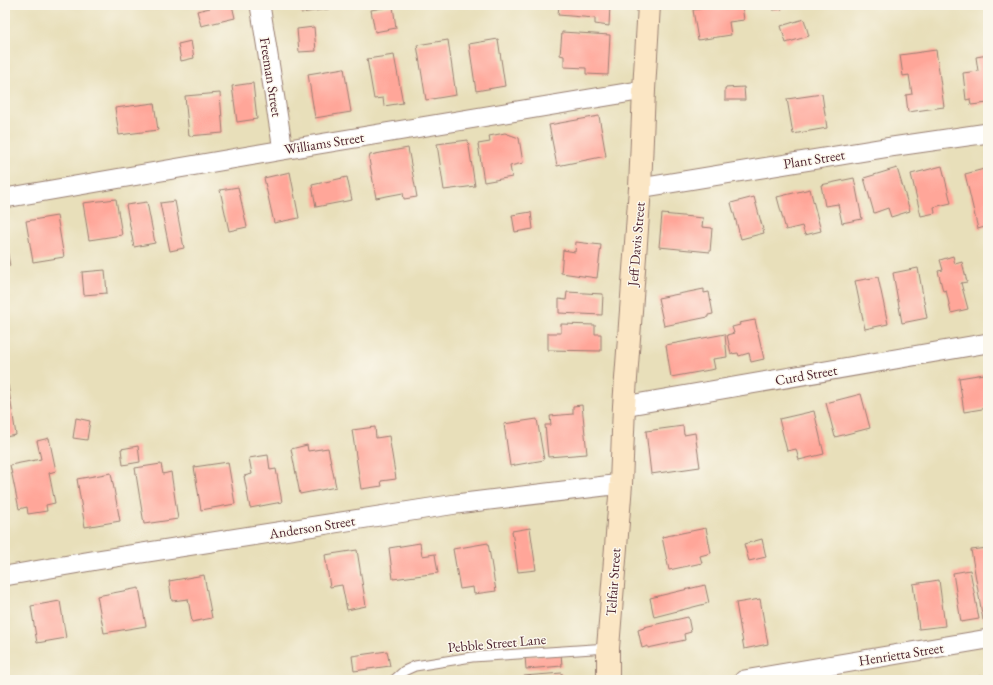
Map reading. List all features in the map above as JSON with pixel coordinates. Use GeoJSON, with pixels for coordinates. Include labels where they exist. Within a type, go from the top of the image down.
{"type":"FeatureCollection","features":[{"type":"Feature","properties":{"kind":"street","name":"Freeman Street"},"geometry":{"type":"LineString","coordinates":[[260,5],[282,150]]}},
{"type":"Feature","properties":{"kind":"street","name":"Jeff Davis Street"},"geometry":{"type":"LineString","coordinates":[[620,484],[624,406],[640,188],[649,5]]}},
{"type":"Feature","properties":{"kind":"street","name":"Williams Street"},"geometry":{"type":"LineString","coordinates":[[5,198],[644,90]]}},
{"type":"Feature","properties":{"kind":"street","name":"Plant Street"},"geometry":{"type":"LineString","coordinates":[[640,188],[884,148],[988,133]]}},
{"type":"Feature","properties":{"kind":"street","name":"Curd Street"},"geometry":{"type":"LineString","coordinates":[[624,406],[988,343]]}},
{"type":"Feature","properties":{"kind":"street","name":"Anderson Street"},"geometry":{"type":"LineString","coordinates":[[5,576],[97,560],[456,504],[620,484]]}},
{"type":"Feature","properties":{"kind":"street","name":"Telfair Street"},"geometry":{"type":"LineString","coordinates":[[608,680],[608,648],[620,484]]}},
{"type":"Feature","properties":{"kind":"street","name":"Henrietta Street"},"geometry":{"type":"LineString","coordinates":[[744,680],[778,677],[988,640]]}},
{"type":"Feature","properties":{"kind":"lane","name":"Pebble Street Lane"},"geometry":{"type":"LineString","coordinates":[[394,680],[404,671],[415,666],[472,657],[608,648]]}},
{"type":"Feature","properties":{"kind":"building"},"geometry":{"type":"Polygon","coordinates":[[[209,5],[232,5],[235,18],[201,26],[197,11],[210,8],[209,5]]]}},
{"type":"Feature","properties":{"kind":"building"},"geometry":{"type":"Polygon","coordinates":[[[300,5],[329,5],[329,9],[301,13],[300,5]]]}},
{"type":"Feature","properties":{"kind":"building"},"geometry":{"type":"Polygon","coordinates":[[[559,5],[610,5],[609,26],[595,24],[595,18],[558,15],[559,5]]]}},
{"type":"Feature","properties":{"kind":"building"},"geometry":{"type":"Polygon","coordinates":[[[722,5],[742,5],[744,20],[729,22],[731,35],[698,40],[693,10],[722,5]]]}},
{"type":"Feature","properties":{"kind":"building"},"geometry":{"type":"Polygon","coordinates":[[[772,5],[782,5],[782,9],[773,10],[772,5]]]}},
{"type":"Feature","properties":{"kind":"building"},"geometry":{"type":"Polygon","coordinates":[[[393,6],[396,28],[375,32],[371,10],[393,6]]]}},
{"type":"Feature","properties":{"kind":"building"},"geometry":{"type":"Polygon","coordinates":[[[804,19],[809,36],[786,43],[781,26],[804,19]]]}},
{"type":"Feature","properties":{"kind":"building"},"geometry":{"type":"Polygon","coordinates":[[[314,27],[316,51],[299,52],[297,29],[314,27]]]}},
{"type":"Feature","properties":{"kind":"building"},"geometry":{"type":"Polygon","coordinates":[[[562,32],[610,35],[608,75],[586,74],[586,68],[564,67],[564,56],[560,55],[562,32]]]}},
{"type":"Feature","properties":{"kind":"building"},"geometry":{"type":"Polygon","coordinates":[[[498,39],[505,86],[476,91],[469,44],[498,39]]]}},
{"type":"Feature","properties":{"kind":"building"},"geometry":{"type":"Polygon","coordinates":[[[448,40],[456,95],[426,100],[417,45],[448,40]]]}},
{"type":"Feature","properties":{"kind":"building"},"geometry":{"type":"Polygon","coordinates":[[[191,41],[194,58],[181,61],[178,44],[191,41]]]}},
{"type":"Feature","properties":{"kind":"building"},"geometry":{"type":"Polygon","coordinates":[[[936,50],[944,107],[908,112],[906,95],[912,94],[909,75],[903,76],[900,55],[936,50]]]}},
{"type":"Feature","properties":{"kind":"building"},"geometry":{"type":"Polygon","coordinates":[[[394,55],[403,103],[384,106],[383,98],[374,99],[367,59],[394,55]]]}},
{"type":"Feature","properties":{"kind":"building"},"geometry":{"type":"Polygon","coordinates":[[[988,55],[988,103],[971,105],[970,99],[966,100],[963,73],[978,71],[976,57],[988,55]]]}},
{"type":"Feature","properties":{"kind":"building"},"geometry":{"type":"Polygon","coordinates":[[[344,68],[351,112],[315,118],[308,74],[344,68]]]}},
{"type":"Feature","properties":{"kind":"building"},"geometry":{"type":"Polygon","coordinates":[[[253,83],[257,119],[237,122],[232,86],[253,83]]]}},
{"type":"Feature","properties":{"kind":"building"},"geometry":{"type":"Polygon","coordinates":[[[744,87],[745,100],[725,100],[725,88],[744,87]]]}},
{"type":"Feature","properties":{"kind":"building"},"geometry":{"type":"Polygon","coordinates":[[[220,93],[223,133],[189,136],[185,96],[220,93]]]}},
{"type":"Feature","properties":{"kind":"building"},"geometry":{"type":"Polygon","coordinates":[[[822,94],[827,128],[793,134],[787,99],[822,94]]]}},
{"type":"Feature","properties":{"kind":"building"},"geometry":{"type":"Polygon","coordinates":[[[154,103],[158,130],[119,135],[115,108],[154,103]]]}},
{"type":"Feature","properties":{"kind":"building"},"geometry":{"type":"Polygon","coordinates":[[[599,116],[606,156],[557,166],[549,125],[599,116]]]}},
{"type":"Feature","properties":{"kind":"building"},"geometry":{"type":"Polygon","coordinates":[[[505,133],[519,138],[523,163],[510,166],[512,177],[484,182],[478,144],[490,142],[489,136],[505,133]]]}},
{"type":"Feature","properties":{"kind":"building"},"geometry":{"type":"Polygon","coordinates":[[[468,140],[475,186],[444,190],[437,144],[468,140]]]}},
{"type":"Feature","properties":{"kind":"building"},"geometry":{"type":"Polygon","coordinates":[[[408,148],[417,197],[404,199],[403,193],[376,198],[369,159],[370,155],[408,148]]]}},
{"type":"Feature","properties":{"kind":"building"},"geometry":{"type":"Polygon","coordinates":[[[942,166],[951,203],[934,207],[935,213],[921,216],[911,174],[942,166]]]}},
{"type":"Feature","properties":{"kind":"building"},"geometry":{"type":"Polygon","coordinates":[[[897,168],[910,211],[891,217],[888,208],[874,213],[864,178],[897,168]]]}},
{"type":"Feature","properties":{"kind":"building"},"geometry":{"type":"Polygon","coordinates":[[[988,168],[988,226],[978,229],[965,174],[988,168]]]}},
{"type":"Feature","properties":{"kind":"building"},"geometry":{"type":"Polygon","coordinates":[[[290,172],[299,218],[274,223],[264,178],[290,172]]]}},
{"type":"Feature","properties":{"kind":"building"},"geometry":{"type":"Polygon","coordinates":[[[347,177],[352,200],[316,207],[312,185],[347,177]]]}},
{"type":"Feature","properties":{"kind":"building"},"geometry":{"type":"Polygon","coordinates":[[[854,178],[862,219],[842,223],[838,204],[825,206],[821,185],[854,178]]]}},
{"type":"Feature","properties":{"kind":"building"},"geometry":{"type":"Polygon","coordinates":[[[238,187],[247,227],[229,231],[220,190],[238,187]]]}},
{"type":"Feature","properties":{"kind":"building"},"geometry":{"type":"Polygon","coordinates":[[[810,189],[821,231],[805,235],[802,226],[786,230],[777,197],[810,189]]]}},
{"type":"Feature","properties":{"kind":"building"},"geometry":{"type":"Polygon","coordinates":[[[754,197],[764,233],[741,239],[731,203],[754,197]]]}},
{"type":"Feature","properties":{"kind":"building"},"geometry":{"type":"Polygon","coordinates":[[[116,199],[122,235],[89,240],[83,203],[116,199]]]}},
{"type":"Feature","properties":{"kind":"building"},"geometry":{"type":"Polygon","coordinates":[[[175,201],[184,248],[170,251],[160,203],[175,201]]]}},
{"type":"Feature","properties":{"kind":"building"},"geometry":{"type":"Polygon","coordinates":[[[147,202],[155,243],[134,247],[126,205],[147,202]]]}},
{"type":"Feature","properties":{"kind":"building"},"geometry":{"type":"Polygon","coordinates":[[[531,212],[533,229],[515,232],[512,215],[531,212]]]}},
{"type":"Feature","properties":{"kind":"building"},"geometry":{"type":"Polygon","coordinates":[[[662,214],[703,218],[702,227],[712,228],[710,252],[659,247],[662,214]]]}},
{"type":"Feature","properties":{"kind":"building"},"geometry":{"type":"Polygon","coordinates":[[[57,216],[64,257],[33,262],[26,221],[57,216]]]}},
{"type":"Feature","properties":{"kind":"building"},"geometry":{"type":"Polygon","coordinates":[[[5,239],[10,266],[5,267],[5,239]]]}},
{"type":"Feature","properties":{"kind":"building"},"geometry":{"type":"Polygon","coordinates":[[[576,242],[601,245],[597,278],[561,273],[563,250],[575,252],[576,242]]]}},
{"type":"Feature","properties":{"kind":"building"},"geometry":{"type":"Polygon","coordinates":[[[953,256],[955,264],[962,262],[967,282],[961,283],[968,309],[951,313],[946,290],[943,291],[938,271],[943,270],[940,260],[953,256]]]}},
{"type":"Feature","properties":{"kind":"building"},"geometry":{"type":"Polygon","coordinates":[[[918,268],[927,318],[902,323],[893,273],[918,268]]]}},
{"type":"Feature","properties":{"kind":"building"},"geometry":{"type":"Polygon","coordinates":[[[105,270],[107,293],[84,295],[82,272],[105,270]]]}},
{"type":"Feature","properties":{"kind":"building"},"geometry":{"type":"Polygon","coordinates":[[[878,277],[888,324],[865,329],[855,281],[878,277]]]}},
{"type":"Feature","properties":{"kind":"building"},"geometry":{"type":"Polygon","coordinates":[[[704,289],[704,293],[709,292],[713,314],[708,315],[708,317],[664,326],[658,298],[704,289]]]}},
{"type":"Feature","properties":{"kind":"building"},"geometry":{"type":"Polygon","coordinates":[[[567,292],[603,294],[602,315],[559,313],[559,299],[566,300],[567,292]]]}},
{"type":"Feature","properties":{"kind":"building"},"geometry":{"type":"Polygon","coordinates":[[[755,320],[764,359],[751,362],[749,353],[739,356],[738,353],[731,354],[727,335],[734,333],[732,327],[740,325],[739,323],[755,320]]]}},
{"type":"Feature","properties":{"kind":"building"},"geometry":{"type":"Polygon","coordinates":[[[561,324],[595,325],[595,334],[601,334],[601,351],[548,350],[548,333],[561,333],[561,324]]]}},
{"type":"Feature","properties":{"kind":"building"},"geometry":{"type":"Polygon","coordinates":[[[725,334],[727,357],[713,359],[715,369],[671,377],[666,345],[725,334]]]}},
{"type":"Feature","properties":{"kind":"building"},"geometry":{"type":"Polygon","coordinates":[[[984,374],[988,408],[964,412],[959,378],[984,374]]]}},
{"type":"Feature","properties":{"kind":"building"},"geometry":{"type":"Polygon","coordinates":[[[8,385],[16,435],[5,437],[5,386],[8,385]]]}},
{"type":"Feature","properties":{"kind":"building"},"geometry":{"type":"Polygon","coordinates":[[[861,394],[870,428],[835,437],[826,403],[861,394]]]}},
{"type":"Feature","properties":{"kind":"building"},"geometry":{"type":"Polygon","coordinates":[[[582,405],[587,454],[548,457],[545,425],[551,425],[550,416],[573,414],[573,406],[582,405]]]}},
{"type":"Feature","properties":{"kind":"building"},"geometry":{"type":"Polygon","coordinates":[[[814,411],[824,454],[799,460],[796,449],[787,451],[779,419],[814,411]]]}},
{"type":"Feature","properties":{"kind":"building"},"geometry":{"type":"Polygon","coordinates":[[[76,418],[90,421],[87,440],[73,438],[76,418]]]}},
{"type":"Feature","properties":{"kind":"building"},"geometry":{"type":"Polygon","coordinates":[[[537,419],[544,460],[510,466],[504,424],[537,419]]]}},
{"type":"Feature","properties":{"kind":"building"},"geometry":{"type":"Polygon","coordinates":[[[683,426],[684,435],[695,433],[700,467],[651,474],[646,431],[683,426]]]}},
{"type":"Feature","properties":{"kind":"building"},"geometry":{"type":"Polygon","coordinates":[[[375,427],[376,438],[389,436],[396,479],[381,481],[382,486],[361,489],[352,430],[375,427]]]}},
{"type":"Feature","properties":{"kind":"building"},"geometry":{"type":"Polygon","coordinates":[[[49,438],[56,471],[49,473],[55,503],[46,505],[47,511],[28,514],[27,507],[19,509],[10,465],[41,459],[37,441],[49,438]]]}},
{"type":"Feature","properties":{"kind":"building"},"geometry":{"type":"Polygon","coordinates":[[[307,445],[308,451],[328,448],[336,487],[300,494],[291,449],[307,445]]]}},
{"type":"Feature","properties":{"kind":"building"},"geometry":{"type":"Polygon","coordinates":[[[138,446],[140,462],[123,465],[121,449],[138,446]]]}},
{"type":"Feature","properties":{"kind":"building"},"geometry":{"type":"Polygon","coordinates":[[[268,455],[270,470],[276,469],[282,502],[250,508],[244,476],[252,474],[249,458],[268,455]]]}},
{"type":"Feature","properties":{"kind":"building"},"geometry":{"type":"Polygon","coordinates":[[[228,462],[235,504],[201,510],[194,467],[228,462]]]}},
{"type":"Feature","properties":{"kind":"building"},"geometry":{"type":"Polygon","coordinates":[[[161,464],[163,474],[171,472],[178,519],[144,524],[135,468],[161,464]]]}},
{"type":"Feature","properties":{"kind":"building"},"geometry":{"type":"Polygon","coordinates":[[[111,473],[120,521],[85,527],[77,479],[111,473]]]}},
{"type":"Feature","properties":{"kind":"building"},"geometry":{"type":"Polygon","coordinates":[[[530,528],[536,570],[518,572],[512,531],[530,528]]]}},
{"type":"Feature","properties":{"kind":"building"},"geometry":{"type":"Polygon","coordinates":[[[706,528],[711,553],[700,556],[702,563],[669,570],[662,537],[706,528]]]}},
{"type":"Feature","properties":{"kind":"building"},"geometry":{"type":"Polygon","coordinates":[[[762,539],[766,557],[749,561],[744,544],[762,539]]]}},
{"type":"Feature","properties":{"kind":"building"},"geometry":{"type":"Polygon","coordinates":[[[420,543],[422,556],[435,554],[438,573],[393,579],[389,548],[420,543]]]}},
{"type":"Feature","properties":{"kind":"building"},"geometry":{"type":"Polygon","coordinates":[[[488,543],[496,591],[474,594],[473,587],[460,589],[453,549],[488,543]]]}},
{"type":"Feature","properties":{"kind":"building"},"geometry":{"type":"Polygon","coordinates":[[[988,548],[988,619],[983,620],[971,550],[988,548]]]}},
{"type":"Feature","properties":{"kind":"building"},"geometry":{"type":"Polygon","coordinates":[[[357,550],[366,606],[347,610],[342,585],[330,587],[325,555],[357,550]]]}},
{"type":"Feature","properties":{"kind":"building"},"geometry":{"type":"Polygon","coordinates":[[[970,570],[979,619],[961,622],[953,573],[970,570]]]}},
{"type":"Feature","properties":{"kind":"building"},"geometry":{"type":"Polygon","coordinates":[[[204,575],[212,618],[192,622],[188,599],[172,601],[169,581],[204,575]]]}},
{"type":"Feature","properties":{"kind":"building"},"geometry":{"type":"Polygon","coordinates":[[[939,580],[945,626],[919,629],[913,584],[939,580]]]}},
{"type":"Feature","properties":{"kind":"building"},"geometry":{"type":"Polygon","coordinates":[[[705,585],[709,603],[654,617],[650,598],[705,585]]]}},
{"type":"Feature","properties":{"kind":"building"},"geometry":{"type":"Polygon","coordinates":[[[139,588],[146,626],[104,633],[97,596],[139,588]]]}},
{"type":"Feature","properties":{"kind":"building"},"geometry":{"type":"Polygon","coordinates":[[[760,599],[768,644],[744,649],[736,603],[760,599]]]}},
{"type":"Feature","properties":{"kind":"building"},"geometry":{"type":"Polygon","coordinates":[[[60,601],[66,638],[37,643],[31,606],[60,601]]]}},
{"type":"Feature","properties":{"kind":"building"},"geometry":{"type":"Polygon","coordinates":[[[688,617],[691,632],[684,634],[685,640],[642,648],[638,630],[644,627],[688,617]]]}},
{"type":"Feature","properties":{"kind":"building"},"geometry":{"type":"Polygon","coordinates":[[[5,625],[8,640],[5,640],[5,625]]]}},
{"type":"Feature","properties":{"kind":"building"},"geometry":{"type":"Polygon","coordinates":[[[387,651],[390,666],[354,671],[352,656],[387,651]]]}},
{"type":"Feature","properties":{"kind":"building"},"geometry":{"type":"Polygon","coordinates":[[[561,653],[562,666],[526,669],[525,656],[561,653]]]}},
{"type":"Feature","properties":{"kind":"building"},"geometry":{"type":"Polygon","coordinates":[[[562,673],[562,680],[524,680],[524,676],[562,673]]]}},
{"type":"Feature","properties":{"kind":"building"},"geometry":{"type":"Polygon","coordinates":[[[988,675],[988,680],[975,680],[975,677],[988,675]]]}}]}
